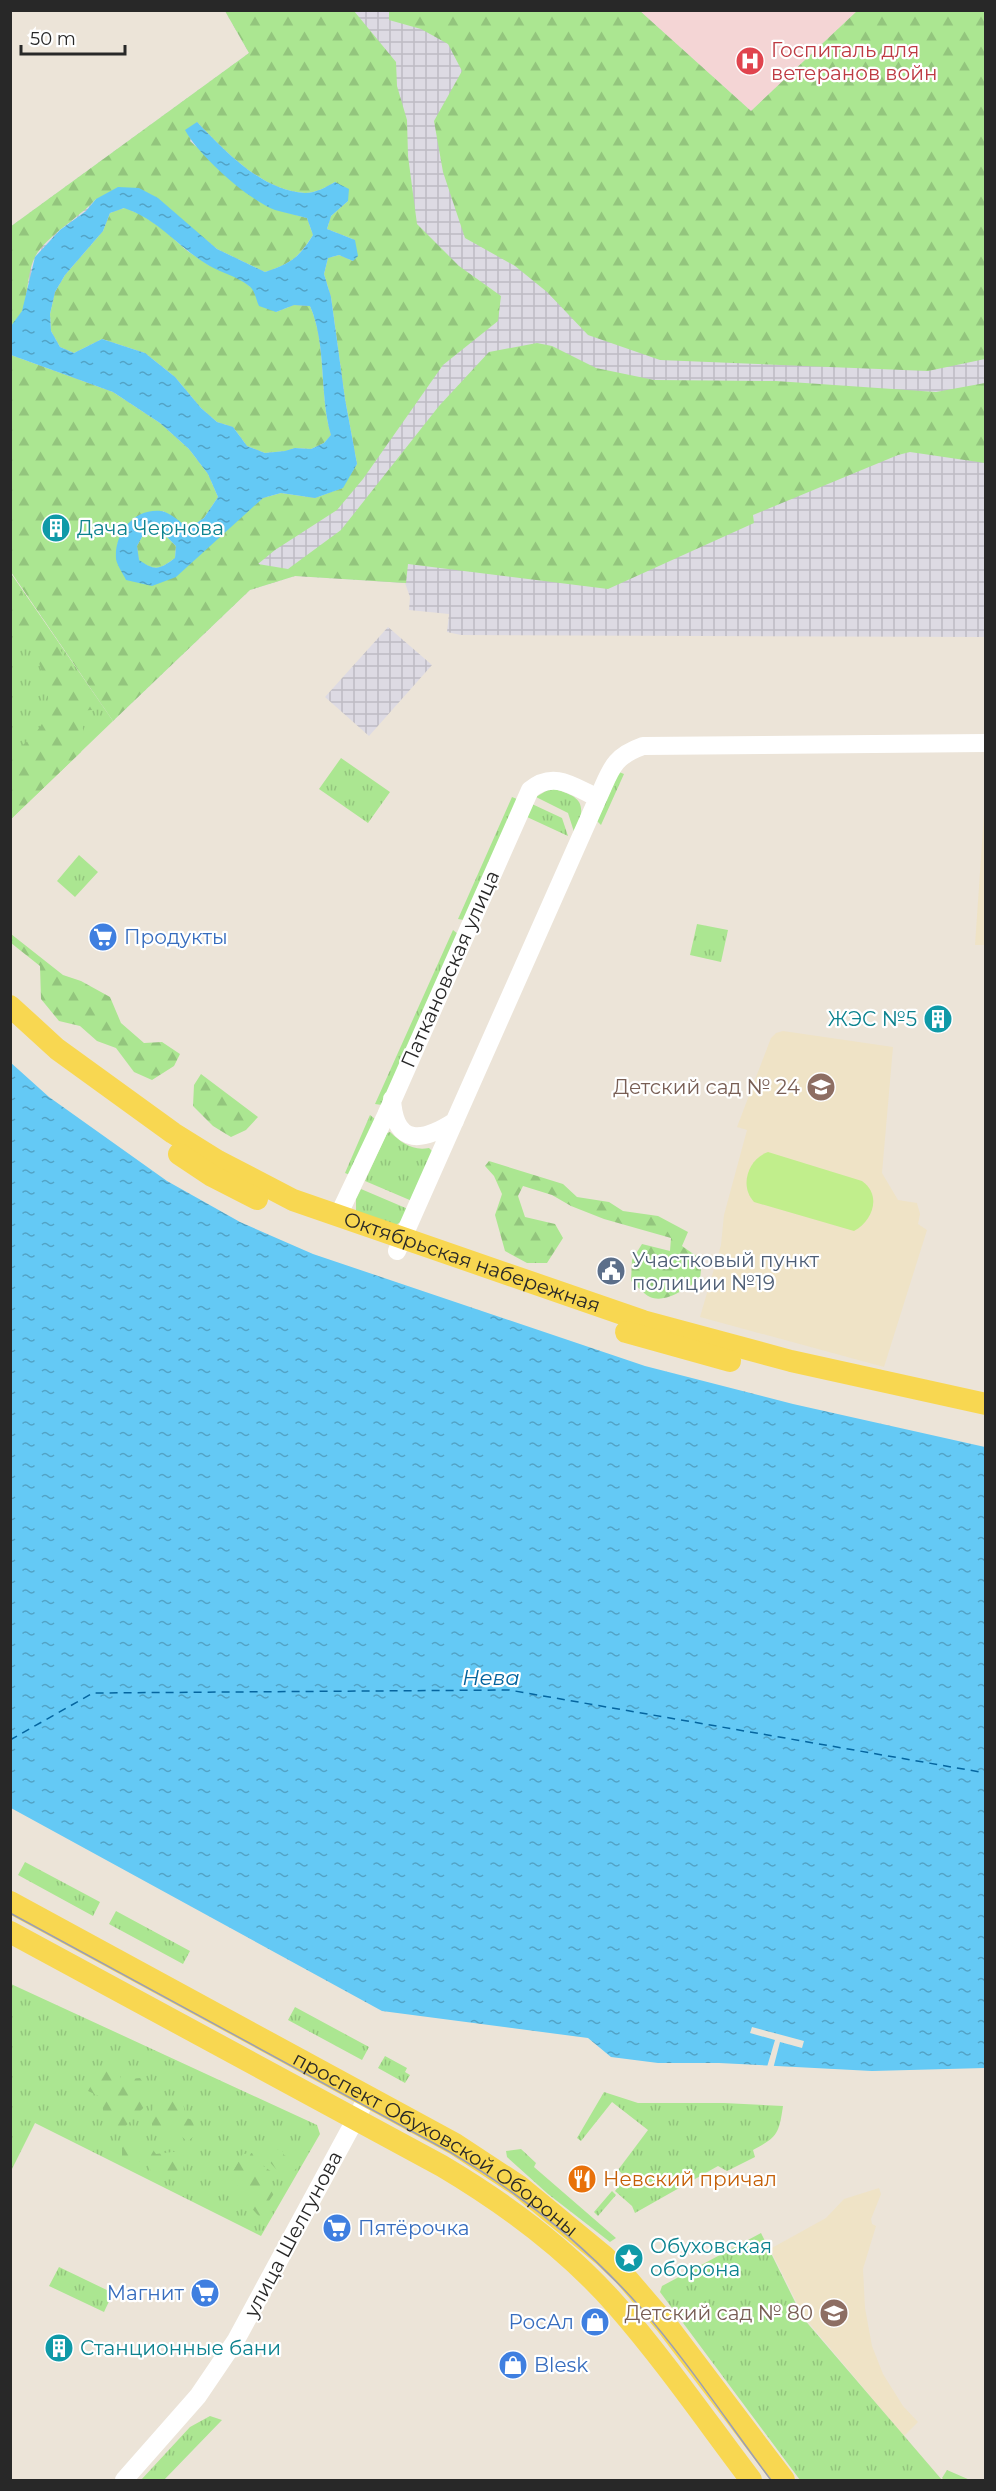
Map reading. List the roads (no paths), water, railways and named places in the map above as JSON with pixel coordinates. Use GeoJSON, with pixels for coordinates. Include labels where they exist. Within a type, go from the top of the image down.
{"type":"FeatureCollection","features":[{"type":"Feature","properties":{"kind":"main road","name":"Октябрьская набережная"},"geometry":{"type":"LineString","coordinates":[[10,1006],[86,1071],[190,1144],[248,1178],[292,1200],[338,1216],[561,1310],[671,1345],[845,1389],[986,1420]]}},
{"type":"Feature","properties":{"kind":"main road","name":"Октябрьская набережная"},"geometry":{"type":"LineString","coordinates":[[10,1027],[74,1081],[212,1176],[293,1215],[400,1244],[662,1326],[791,1361],[986,1404]]}},
{"type":"Feature","properties":{"kind":"main road","name":"проспект Обуховской Обороны"},"geometry":{"type":"LineString","coordinates":[[19,1906],[368,2096],[486,2163],[604,2256],[640,2293],[784,2481]]}},
{"type":"Feature","properties":{"kind":"main road","name":"проспект Обуховской Обороны"},"geometry":{"type":"LineString","coordinates":[[12,1936],[472,2184],[550,2242],[582,2270],[626,2315],[751,2481]]}},
{"type":"Feature","properties":{"kind":"street"},"geometry":{"type":"LineString","coordinates":[[400,1244],[598,798],[613,766],[621,756],[643,747],[986,743]]}},
{"type":"Feature","properties":{"kind":"street","name":"Паткановская улица"},"geometry":{"type":"LineString","coordinates":[[338,1216],[530,790],[539,782],[549,779],[562,781],[598,798]]}},
{"type":"Feature","properties":{"kind":"street"},"geometry":{"type":"LineString","coordinates":[[392,1099],[393,1112],[399,1126],[414,1137],[438,1132],[455,1121]]}},
{"type":"Feature","properties":{"kind":"street"},"geometry":{"type":"LineString","coordinates":[[12,1936],[19,1906]]}},
{"type":"Feature","properties":{"kind":"street","name":"улица Шелгунова"},"geometry":{"type":"LineString","coordinates":[[124,2481],[164,2438],[218,2369],[236,2340],[368,2096]]}},
{"type":"Feature","properties":{"kind":"water"},"geometry":{"type":"Polygon","coordinates":[[[197,122],[245,168],[289,191],[309,193],[335,182],[349,189],[348,201],[331,216],[327,229],[355,240],[358,256],[353,261],[339,255],[328,258],[324,274],[331,297],[345,399],[357,464],[343,488],[315,498],[281,493],[263,498],[176,577],[152,586],[126,580],[120,570],[116,559],[116,549],[123,531],[135,518],[152,511],[168,513],[189,528],[204,518],[218,497],[208,474],[189,449],[160,423],[113,392],[11,355],[11,326],[22,311],[35,257],[60,230],[86,211],[96,199],[118,187],[139,188],[158,198],[217,249],[265,272],[288,263],[303,250],[313,235],[307,218],[275,210],[251,197],[212,164],[185,130],[197,122]],[[124,208],[110,213],[103,231],[65,275],[55,292],[50,314],[51,331],[60,347],[74,353],[102,339],[145,353],[175,377],[201,408],[217,422],[233,427],[247,446],[265,453],[295,448],[311,449],[324,443],[331,435],[325,403],[319,336],[310,306],[294,305],[276,312],[259,306],[251,288],[208,265],[158,226],[124,208]],[[163,533],[143,535],[137,546],[139,560],[157,568],[175,558],[176,546],[163,533]]]}},
{"type":"Feature","properties":{"kind":"water","name":"Нева"},"geometry":{"type":"Polygon","coordinates":[[[10,1062],[49,1097],[167,1181],[240,1222],[313,1254],[645,1366],[793,1404],[985,1447],[985,2068],[872,2071],[719,2063],[658,2063],[611,2057],[588,2038],[382,2011],[11,1808],[10,1062]]]}},
{"type":"Feature","properties":{"kind":"tram line"},"geometry":{"type":"LineString","coordinates":[[10,1913],[450,2152],[528,2203],[598,2263],[641,2308],[691,2371],[771,2480]]}},
{"type":"Feature","properties":{"kind":"place","name":"Госпиталь для ветеранов войн"},"geometry":{"type":"Point","coordinates":[750,61]}},
{"type":"Feature","properties":{"kind":"place","name":"Дача Чернова"},"geometry":{"type":"Point","coordinates":[56,528]}},
{"type":"Feature","properties":{"kind":"place","name":"Продукты"},"geometry":{"type":"Point","coordinates":[103,937]}},
{"type":"Feature","properties":{"kind":"place","name":"ЖЭС №5"},"geometry":{"type":"Point","coordinates":[938,1019]}},
{"type":"Feature","properties":{"kind":"place","name":"Детский сад № 24"},"geometry":{"type":"Point","coordinates":[821,1087]}},
{"type":"Feature","properties":{"kind":"place","name":"Участковый пункт полиции №19"},"geometry":{"type":"Point","coordinates":[611,1271]}},
{"type":"Feature","properties":{"kind":"place","name":"Невский причал"},"geometry":{"type":"Point","coordinates":[582,2179]}},
{"type":"Feature","properties":{"kind":"place","name":"Пятёрочка"},"geometry":{"type":"Point","coordinates":[337,2228]}},
{"type":"Feature","properties":{"kind":"place","name":"Обуховская оборона"},"geometry":{"type":"Point","coordinates":[629,2258]}},
{"type":"Feature","properties":{"kind":"place","name":"Магнит"},"geometry":{"type":"Point","coordinates":[205,2293]}},
{"type":"Feature","properties":{"kind":"place","name":"Детский сад № 80"},"geometry":{"type":"Point","coordinates":[834,2313]}},
{"type":"Feature","properties":{"kind":"place","name":"РосАл"},"geometry":{"type":"Point","coordinates":[595,2322]}},
{"type":"Feature","properties":{"kind":"place","name":"Станционные бани"},"geometry":{"type":"Point","coordinates":[59,2348]}},
{"type":"Feature","properties":{"kind":"place","name":"Blesk"},"geometry":{"type":"Point","coordinates":[513,2365]}}]}
